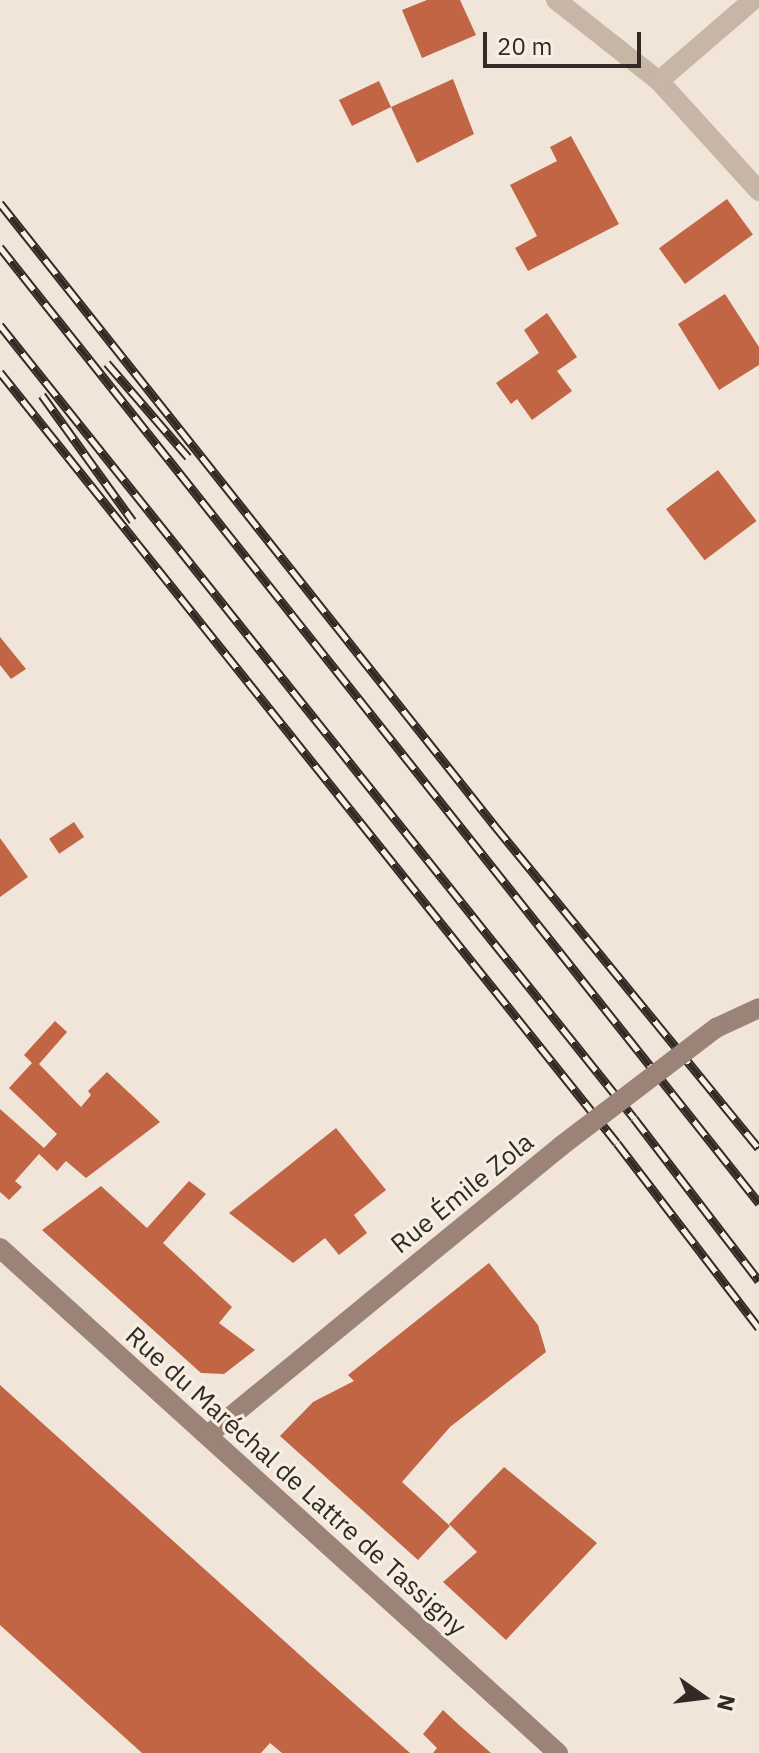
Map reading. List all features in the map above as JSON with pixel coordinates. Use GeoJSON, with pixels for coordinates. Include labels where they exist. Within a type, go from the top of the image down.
{"type":"FeatureCollection","features":[{"type":"Feature","properties":{"kind":"main road","name":"Rue Émile Zola"},"geometry":{"type":"LineString","coordinates":[[208,1435],[561,1146],[716,1028],[759,1008]]}},
{"type":"Feature","properties":{"kind":"main road","name":"Rue du Maréchal de Lattre de Tassigny"},"geometry":{"type":"LineString","coordinates":[[0,1248],[558,1753]]}},
{"type":"Feature","properties":{"kind":"street"},"geometry":{"type":"LineString","coordinates":[[556,0],[659,81],[759,191]]}},
{"type":"Feature","properties":{"kind":"street"},"geometry":{"type":"LineString","coordinates":[[659,81],[753,0]]}},
{"type":"Feature","properties":{"kind":"building"},"geometry":{"type":"Polygon","coordinates":[[[427,0],[460,0],[476,35],[422,58],[402,10],[427,0]]]}},
{"type":"Feature","properties":{"kind":"building"},"geometry":{"type":"Polygon","coordinates":[[[453,79],[474,134],[417,163],[391,107],[453,79]]]}},
{"type":"Feature","properties":{"kind":"building"},"geometry":{"type":"Polygon","coordinates":[[[379,81],[391,107],[352,126],[339,100],[379,81]]]}},
{"type":"Feature","properties":{"kind":"building"},"geometry":{"type":"Polygon","coordinates":[[[571,136],[619,224],[528,271],[515,248],[537,236],[510,185],[557,161],[550,147],[571,136]]]}},
{"type":"Feature","properties":{"kind":"building"},"geometry":{"type":"Polygon","coordinates":[[[727,199],[753,235],[685,284],[659,248],[727,199]]]}},
{"type":"Feature","properties":{"kind":"building"},"geometry":{"type":"Polygon","coordinates":[[[725,294],[759,347],[759,365],[719,390],[678,324],[725,294]]]}},
{"type":"Feature","properties":{"kind":"building"},"geometry":{"type":"Polygon","coordinates":[[[547,313],[577,357],[557,371],[572,391],[532,420],[517,399],[511,404],[496,383],[539,353],[524,330],[547,313]]]}},
{"type":"Feature","properties":{"kind":"building"},"geometry":{"type":"Polygon","coordinates":[[[718,470],[757,521],[705,560],[666,509],[718,470]]]}},
{"type":"Feature","properties":{"kind":"building"},"geometry":{"type":"Polygon","coordinates":[[[0,637],[26,669],[11,679],[0,665],[0,637]]]}},
{"type":"Feature","properties":{"kind":"building"},"geometry":{"type":"Polygon","coordinates":[[[74,822],[84,837],[59,854],[49,839],[74,822]]]}},
{"type":"Feature","properties":{"kind":"building"},"geometry":{"type":"Polygon","coordinates":[[[0,838],[28,877],[0,897],[0,838]]]}},
{"type":"Feature","properties":{"kind":"building"},"geometry":{"type":"Polygon","coordinates":[[[55,1021],[67,1032],[39,1064],[81,1107],[91,1095],[88,1091],[107,1072],[160,1122],[86,1178],[66,1161],[57,1171],[39,1154],[15,1181],[22,1187],[9,1200],[0,1192],[0,1109],[44,1148],[57,1134],[9,1088],[32,1063],[24,1055],[55,1021]]]}},
{"type":"Feature","properties":{"kind":"building"},"geometry":{"type":"Polygon","coordinates":[[[336,1128],[386,1190],[354,1215],[367,1233],[339,1255],[325,1238],[293,1263],[229,1213],[336,1128]]]}},
{"type":"Feature","properties":{"kind":"building"},"geometry":{"type":"Polygon","coordinates":[[[189,1181],[206,1194],[163,1243],[232,1307],[219,1323],[255,1350],[224,1374],[201,1373],[42,1230],[101,1186],[147,1228],[189,1181]]]}},
{"type":"Feature","properties":{"kind":"building"},"geometry":{"type":"Polygon","coordinates":[[[489,1263],[538,1325],[546,1352],[450,1427],[402,1482],[450,1526],[418,1560],[280,1436],[313,1402],[354,1381],[348,1375],[489,1263]]]}},
{"type":"Feature","properties":{"kind":"building"},"geometry":{"type":"Polygon","coordinates":[[[0,1385],[410,1753],[282,1753],[270,1743],[261,1753],[142,1753],[0,1625],[0,1385]]]}},
{"type":"Feature","properties":{"kind":"building"},"geometry":{"type":"Polygon","coordinates":[[[504,1467],[597,1543],[506,1640],[443,1582],[477,1552],[449,1524],[504,1467]]]}},
{"type":"Feature","properties":{"kind":"building"},"geometry":{"type":"Polygon","coordinates":[[[443,1710],[491,1753],[433,1753],[437,1748],[423,1734],[443,1710]]]}},
{"type":"Feature","properties":{"kind":"railway"},"geometry":{"type":"LineString","coordinates":[[0,203],[495,826],[759,1148]]}},
{"type":"Feature","properties":{"kind":"railway"},"geometry":{"type":"LineString","coordinates":[[0,247],[759,1203]]}},
{"type":"Feature","properties":{"kind":"railway"},"geometry":{"type":"LineString","coordinates":[[0,325],[634,1118],[759,1281]]}},
{"type":"Feature","properties":{"kind":"railway"},"geometry":{"type":"LineString","coordinates":[[107,363],[188,457]]}},
{"type":"Feature","properties":{"kind":"railway"},"geometry":{"type":"LineString","coordinates":[[0,372],[617,1143],[759,1328]]}},
{"type":"Feature","properties":{"kind":"railway"},"geometry":{"type":"LineString","coordinates":[[42,395],[133,521]]}}]}
